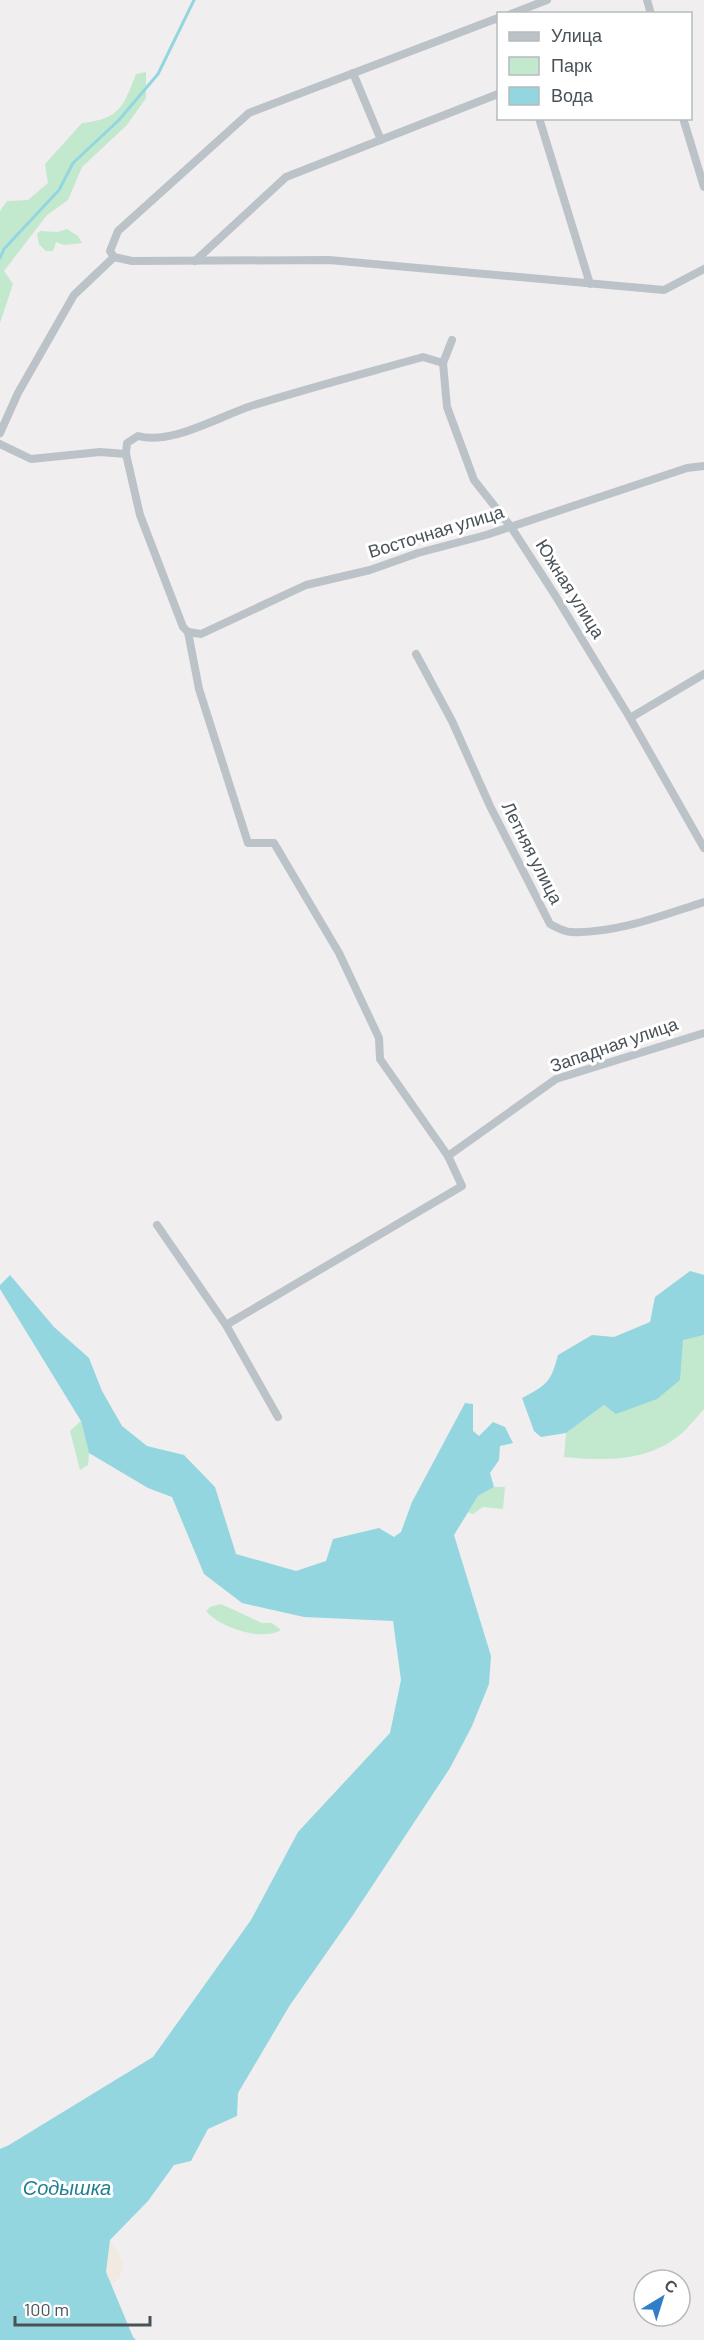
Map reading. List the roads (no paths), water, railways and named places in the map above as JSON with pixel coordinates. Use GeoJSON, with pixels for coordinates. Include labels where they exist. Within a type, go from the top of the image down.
{"type":"FeatureCollection","features":[{"type":"Feature","properties":{"kind":"street"},"geometry":{"type":"LineString","coordinates":[[516,12],[547,0]]}},
{"type":"Feature","properties":{"kind":"street"},"geometry":{"type":"LineString","coordinates":[[497,18],[249,113],[118,231],[110,251],[114,257],[132,261],[329,260],[664,290],[704,268]]}},
{"type":"Feature","properties":{"kind":"street"},"geometry":{"type":"LineString","coordinates":[[353,73],[381,140]]}},
{"type":"Feature","properties":{"kind":"street"},"geometry":{"type":"LineString","coordinates":[[195,261],[286,177],[497,94]]}},
{"type":"Feature","properties":{"kind":"street"},"geometry":{"type":"LineString","coordinates":[[540,120],[590,284]]}},
{"type":"Feature","properties":{"kind":"street"},"geometry":{"type":"LineString","coordinates":[[684,120],[704,186]]}},
{"type":"Feature","properties":{"kind":"street"},"geometry":{"type":"LineString","coordinates":[[0,434],[18,393],[74,295],[114,257]]}},
{"type":"Feature","properties":{"kind":"street","name":"Южная улица"},"geometry":{"type":"LineString","coordinates":[[452,340],[443,363],[447,408],[474,480],[511,526],[555,595],[630,718],[704,847]]}},
{"type":"Feature","properties":{"kind":"street"},"geometry":{"type":"LineString","coordinates":[[226,1325],[462,1186],[448,1156],[380,1059],[379,1038],[339,953],[274,843],[248,843],[199,689],[186,630],[140,515],[126,453],[127,443],[138,436],[150,439],[174,435],[251,406],[423,357],[443,363]]}},
{"type":"Feature","properties":{"kind":"street"},"geometry":{"type":"LineString","coordinates":[[0,444],[32,459],[100,452],[126,453]]}},
{"type":"Feature","properties":{"kind":"street","name":"Восточная улица"},"geometry":{"type":"LineString","coordinates":[[186,630],[201,634],[306,585],[370,570],[687,468],[704,466]]}},
{"type":"Feature","properties":{"kind":"street","name":"Летняя улица"},"geometry":{"type":"LineString","coordinates":[[416,654],[452,721],[490,806],[550,924],[569,932],[605,929],[704,902]]}},
{"type":"Feature","properties":{"kind":"street"},"geometry":{"type":"LineString","coordinates":[[630,718],[704,674]]}},
{"type":"Feature","properties":{"kind":"street","name":"Западная улица"},"geometry":{"type":"LineString","coordinates":[[448,1156],[556,1079],[704,1033]]}},
{"type":"Feature","properties":{"kind":"street"},"geometry":{"type":"LineString","coordinates":[[157,1225],[226,1325],[278,1417]]}},
{"type":"Feature","properties":{"kind":"water"},"geometry":{"type":"Polygon","coordinates":[[[690,1271],[704,1275],[704,1335],[683,1340],[680,1380],[657,1399],[616,1414],[604,1405],[566,1433],[541,1437],[534,1431],[522,1398],[547,1382],[558,1355],[592,1335],[614,1337],[650,1322],[655,1297],[690,1271]]]}},
{"type":"Feature","properties":{"kind":"water","name":"Содышка"},"geometry":{"type":"Polygon","coordinates":[[[10,1275],[54,1327],[89,1358],[102,1391],[122,1426],[147,1446],[184,1455],[215,1487],[236,1554],[296,1571],[326,1561],[333,1539],[379,1528],[394,1537],[401,1532],[412,1502],[465,1403],[473,1404],[473,1431],[479,1436],[493,1422],[505,1427],[513,1443],[500,1446],[499,1460],[490,1473],[494,1487],[478,1496],[454,1535],[491,1656],[489,1684],[472,1726],[450,1768],[353,1915],[290,2005],[238,2093],[237,2116],[208,2129],[191,2161],[174,2165],[148,2201],[110,2240],[106,2272],[136,2340],[0,2340],[0,2149],[153,2057],[251,1920],[298,1832],[390,1733],[401,1680],[393,1621],[304,1617],[242,1603],[204,1574],[172,1497],[148,1488],[89,1453],[81,1421],[0,1289],[0,1285],[10,1275]]]}},
{"type":"Feature","properties":{"kind":"waterway"},"geometry":{"type":"LineString","coordinates":[[0,258],[4,249],[59,190],[73,163],[119,120],[158,74],[194,0]]}}]}
